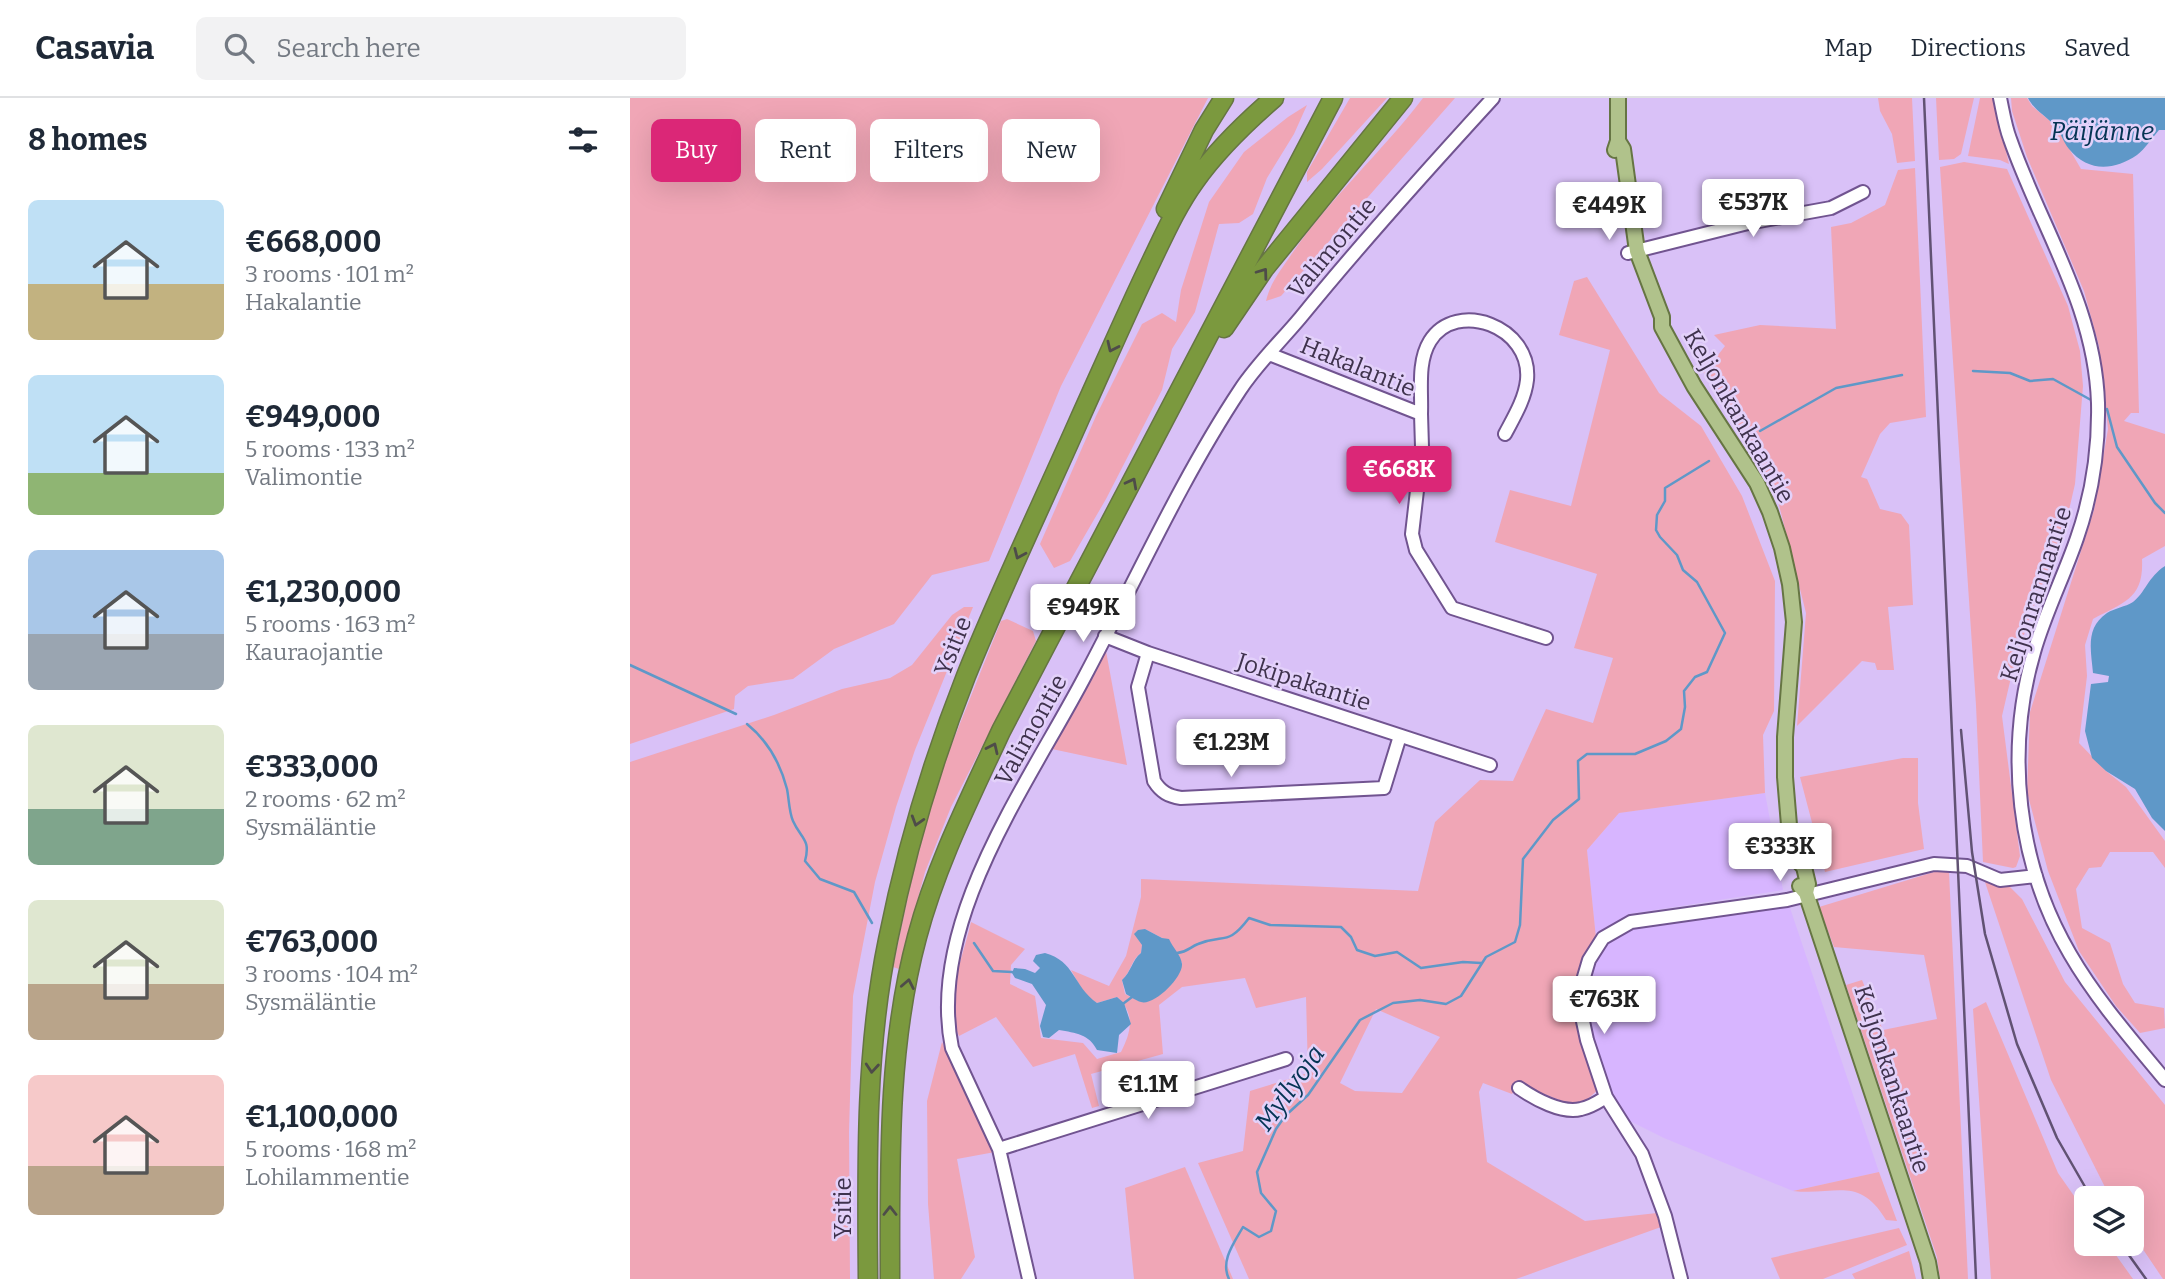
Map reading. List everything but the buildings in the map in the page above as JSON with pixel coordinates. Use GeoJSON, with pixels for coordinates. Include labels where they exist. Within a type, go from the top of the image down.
{"type":"FeatureCollection","features":[{"type":"Feature","properties":{"kind":"highway"},"geometry":{"type":"LineString","coordinates":[[1140,285],[1148,247],[1199,139],[1224,98]]}},
{"type":"Feature","properties":{"kind":"highway","name":"Ysitie"},"geometry":{"type":"LineString","coordinates":[[867,1279],[867,1150],[876,1020],[887,942],[912,835],[937,756],[966,676],[1140,285],[1180,204],[1211,160],[1274,98]]}},
{"type":"Feature","properties":{"kind":"highway"},"geometry":{"type":"LineString","coordinates":[[1193,366],[1333,98]]}},
{"type":"Feature","properties":{"kind":"highway"},"geometry":{"type":"LineString","coordinates":[[1193,366],[1230,320],[1264,270],[1404,98]]}},
{"type":"Feature","properties":{"kind":"highway","name":"Ysitie"},"geometry":{"type":"LineString","coordinates":[[890,1279],[891,1127],[895,1067],[917,939],[929,898],[952,836],[1001,731],[1193,366]]}},
{"type":"Feature","properties":{"kind":"main road","name":"Keljonkankaantie"},"geometry":{"type":"LineString","coordinates":[[1618,98],[1618,141],[1614,150],[1616,168],[1647,306],[1654,321],[1662,327],[1694,386],[1757,483],[1782,548],[1790,584],[1794,622],[1785,737],[1789,825],[1797,860],[1804,867],[1808,884],[1807,895],[1928,1262],[1931,1279]]}},
{"type":"Feature","properties":{"kind":"street","name":"Valimontie"},"geometry":{"type":"LineString","coordinates":[[1029,1279],[999,1149],[952,1048],[946,1014],[950,968],[971,897],[1004,821],[1201,456],[1241,389],[1355,251],[1493,98]]}},
{"type":"Feature","properties":{"kind":"street","name":"Keljonrannantie"},"geometry":{"type":"LineString","coordinates":[[2000,98],[2009,136],[2080,303],[2092,350],[2097,394],[2096,451],[2091,489],[2077,539],[2034,652],[2021,718],[2018,753],[2025,833],[2036,876],[2059,934],[2083,974],[2165,1080]]}},
{"type":"Feature","properties":{"kind":"street"},"geometry":{"type":"LineString","coordinates":[[1633,252],[1748,223],[1831,208],[1863,192]]}},
{"type":"Feature","properties":{"kind":"street"},"geometry":{"type":"LineString","coordinates":[[1421,414],[1422,358],[1431,339],[1447,325],[1469,320],[1485,322],[1504,331],[1524,355],[1527,378],[1522,401],[1505,434]]}},
{"type":"Feature","properties":{"kind":"street","name":"Hakalantie"},"geometry":{"type":"LineString","coordinates":[[1269,354],[1421,414],[1422,447],[1412,534],[1416,550],[1452,608],[1546,638]]}},
{"type":"Feature","properties":{"kind":"street","name":"Jokipakantie"},"geometry":{"type":"LineString","coordinates":[[1105,636],[1147,653],[1490,765]]}},
{"type":"Feature","properties":{"kind":"street"},"geometry":{"type":"LineString","coordinates":[[1147,653],[1138,687],[1154,781],[1160,790],[1170,796],[1384,788],[1400,736]]}},
{"type":"Feature","properties":{"kind":"street"},"geometry":{"type":"LineString","coordinates":[[1681,1279],[1665,1216],[1642,1154],[1606,1097],[1587,1040],[1581,1012],[1581,987],[1589,960],[1603,938],[1631,922],[1807,895],[1934,864],[1967,866],[2000,880],[2036,876]]}},
{"type":"Feature","properties":{"kind":"street"},"geometry":{"type":"LineString","coordinates":[[999,1149],[1286,1059]]}},
{"type":"Feature","properties":{"kind":"street"},"geometry":{"type":"LineString","coordinates":[[1519,1088],[1530,1096],[1564,1109],[1578,1110],[1606,1097]]}},
{"type":"Feature","properties":{"kind":"shaded area"},"geometry":{"type":"Polygon","coordinates":[[[630,98],[1208,98],[1061,386],[989,561],[932,575],[894,624],[834,649],[793,679],[748,686],[735,696],[734,709],[630,744],[630,98]]]}},
{"type":"Feature","properties":{"kind":"shaded area"},"geometry":{"type":"Polygon","coordinates":[[[1350,98],[1387,98],[1307,182],[1307,172],[1350,98]]]}},
{"type":"Feature","properties":{"kind":"shaded area"},"geometry":{"type":"Polygon","coordinates":[[[1423,98],[1455,98],[1281,296],[1266,301],[1276,277],[1306,234],[1423,98]]]}},
{"type":"Feature","properties":{"kind":"shaded area"},"geometry":{"type":"Polygon","coordinates":[[[1878,98],[1912,98],[1915,161],[1897,163],[1892,134],[1880,111],[1878,98]]]}},
{"type":"Feature","properties":{"kind":"shaded area"},"geometry":{"type":"Polygon","coordinates":[[[1936,98],[1974,98],[1961,154],[1954,159],[1939,160],[1936,98]]]}},
{"type":"Feature","properties":{"kind":"shaded area"},"geometry":{"type":"Polygon","coordinates":[[[1980,98],[1994,98],[2009,164],[2000,160],[1968,156],[1980,98]]]}},
{"type":"Feature","properties":{"kind":"shaded area"},"geometry":{"type":"Polygon","coordinates":[[[2011,98],[2027,98],[2032,106],[2056,126],[2081,169],[2133,174],[2139,413],[2131,413],[2124,421],[2165,434],[2165,546],[2142,559],[2140,583],[2130,598],[2093,619],[2085,645],[2087,676],[2079,743],[2126,787],[2165,841],[2165,868],[2153,852],[2110,852],[2101,867],[2089,868],[2076,889],[2082,928],[2110,943],[2123,984],[2135,1003],[2164,1008],[2165,1028],[2140,1033],[2116,1006],[2079,951],[2048,871],[2027,792],[2030,712],[2094,510],[2108,429],[2099,346],[2084,291],[2027,157],[2012,111],[2011,98]]]}},
{"type":"Feature","properties":{"kind":"shaded area"},"geometry":{"type":"Polygon","coordinates":[[[1307,105],[1294,134],[1267,178],[1253,214],[1239,223],[1219,224],[1195,312],[1172,349],[1162,390],[1106,499],[1070,561],[1054,568],[1040,544],[1096,416],[1142,324],[1162,313],[1176,322],[1181,290],[1209,202],[1244,152],[1307,105]]]}},
{"type":"Feature","properties":{"kind":"shaded area"},"geometry":{"type":"Polygon","coordinates":[[[1964,162],[2007,169],[2068,306],[2080,351],[2083,386],[2075,484],[2066,523],[2029,619],[2002,716],[2020,856],[2013,868],[1983,862],[1976,705],[1940,167],[1964,162]]]}},
{"type":"Feature","properties":{"kind":"shaded area"},"geometry":{"type":"Polygon","coordinates":[[[1915,168],[1926,417],[1890,423],[1880,434],[1861,477],[1867,479],[1880,509],[1901,514],[1909,525],[1913,605],[1888,607],[1894,670],[1877,670],[1875,663],[1862,661],[1797,726],[1806,613],[1776,493],[1713,384],[1698,366],[1718,355],[1725,346],[1714,335],[1760,325],[1836,329],[1831,227],[1851,223],[1885,205],[1898,170],[1915,168]]]}},
{"type":"Feature","properties":{"kind":"shaded area"},"geometry":{"type":"Polygon","coordinates":[[[1587,277],[1659,393],[1701,426],[1742,496],[1775,581],[1774,711],[1763,735],[1765,793],[1619,813],[1587,850],[1596,938],[1582,959],[1576,986],[1599,1089],[1583,1103],[1575,1106],[1518,1084],[1512,1094],[1483,1083],[1479,1092],[1487,1162],[1585,1221],[1657,1213],[1661,1227],[1516,1279],[1249,1279],[1198,1163],[1243,1151],[1250,1091],[1308,1073],[1306,997],[1256,1008],[1245,978],[1182,987],[1159,1005],[1163,1054],[1091,1074],[1099,1106],[1092,1108],[1075,1054],[1033,1067],[996,1017],[959,1036],[953,1008],[954,994],[971,922],[1025,949],[1011,965],[1010,984],[1035,996],[1041,1038],[1083,1043],[1097,1059],[1121,1052],[1130,1023],[1123,1003],[1117,997],[1097,1003],[1085,995],[1071,970],[1109,986],[1126,956],[1141,897],[1141,879],[1418,891],[1435,822],[1480,780],[1513,781],[1546,709],[1593,723],[1613,658],[1574,648],[1597,574],[1495,542],[1510,490],[1571,506],[1610,350],[1559,335],[1574,281],[1587,277]],[[1145,929],[1135,933],[1142,945],[1141,953],[1122,980],[1125,994],[1141,1002],[1182,963],[1169,940],[1145,929]],[[1376,1009],[1340,1083],[1355,1091],[1402,1093],[1440,1037],[1376,1009]]]}},
{"type":"Feature","properties":{"kind":"shaded area"},"geometry":{"type":"Polygon","coordinates":[[[964,607],[973,607],[915,750],[896,807],[875,882],[853,996],[849,1132],[850,1279],[630,1279],[630,762],[774,715],[842,689],[890,678],[912,665],[952,615],[964,607]]]}},
{"type":"Feature","properties":{"kind":"shaded area"},"geometry":{"type":"Polygon","coordinates":[[[1007,619],[1033,631],[1036,641],[951,807],[925,872],[899,969],[893,967],[917,853],[945,761],[1001,621],[1007,619]]]}},
{"type":"Feature","properties":{"kind":"shaded area"},"geometry":{"type":"Polygon","coordinates":[[[1106,651],[1127,765],[1052,749],[1106,651]]]}},
{"type":"Feature","properties":{"kind":"shaded area"},"geometry":{"type":"Polygon","coordinates":[[[1903,758],[1918,758],[1918,803],[1924,849],[1825,872],[1800,777],[1903,758]]]}},
{"type":"Feature","properties":{"kind":"shaded area"},"geometry":{"type":"Polygon","coordinates":[[[1765,793],[1783,890],[1629,914],[1596,938],[1587,850],[1619,813],[1765,793]]]}},
{"type":"Feature","properties":{"kind":"shaded area"},"geometry":{"type":"Polygon","coordinates":[[[1934,872],[1949,872],[1968,1279],[1940,1279],[1937,1257],[1846,985],[1862,980],[1883,1030],[1937,1019],[1924,955],[1834,947],[1819,907],[1934,872]]]}},
{"type":"Feature","properties":{"kind":"shaded area"},"geometry":{"type":"Polygon","coordinates":[[[1985,882],[2010,887],[2022,899],[2065,982],[2165,1105],[2165,1279],[2144,1251],[2144,1186],[2104,1186],[2051,1080],[1985,882]]]}},
{"type":"Feature","properties":{"kind":"shaded area"},"geometry":{"type":"Polygon","coordinates":[[[1789,905],[1879,1172],[1793,1191],[1664,1138],[1630,1121],[1612,1095],[1592,1040],[1586,987],[1594,961],[1606,942],[1633,927],[1789,905]]]}},
{"type":"Feature","properties":{"kind":"shaded area"},"geometry":{"type":"Polygon","coordinates":[[[1986,1002],[2058,1173],[2074,1196],[2074,1256],[2117,1256],[2133,1279],[1991,1279],[1973,1009],[1986,1002]]]}},
{"type":"Feature","properties":{"kind":"shaded area"},"geometry":{"type":"Polygon","coordinates":[[[942,1042],[995,1152],[957,1159],[975,1257],[961,1279],[934,1279],[928,1204],[927,1101],[942,1042]]]}},
{"type":"Feature","properties":{"kind":"shaded area"},"geometry":{"type":"Polygon","coordinates":[[[1185,1167],[1233,1279],[1134,1279],[1125,1188],[1185,1167]]]}},
{"type":"Feature","properties":{"kind":"shaded area"},"geometry":{"type":"Polygon","coordinates":[[[1879,1172],[1897,1221],[1886,1220],[1876,1206],[1856,1192],[1793,1191],[1879,1172]]]}},
{"type":"Feature","properties":{"kind":"shaded area"},"geometry":{"type":"Polygon","coordinates":[[[1899,1228],[1907,1245],[1823,1279],[1780,1279],[1771,1258],[1899,1228]]]}},
{"type":"Feature","properties":{"kind":"shaded area"},"geometry":{"type":"Polygon","coordinates":[[[1909,1251],[1916,1279],[1855,1279],[1852,1274],[1909,1251]]]}},
{"type":"Feature","properties":{"kind":"water","name":"Päijänne"},"geometry":{"type":"Polygon","coordinates":[[[2028,98],[2165,98],[2165,130],[2159,130],[2140,153],[2128,160],[2101,167],[2076,157],[2051,121],[2033,106],[2028,98]]]}},
{"type":"Feature","properties":{"kind":"water"},"geometry":{"type":"Polygon","coordinates":[[[2165,566],[2165,831],[2152,818],[2135,789],[2106,771],[2092,758],[2085,731],[2091,684],[2108,682],[2109,676],[2093,673],[2091,640],[2095,625],[2107,613],[2133,602],[2165,566]]]}},
{"type":"Feature","properties":{"kind":"water"},"geometry":{"type":"Polygon","coordinates":[[[1145,929],[1169,939],[1182,964],[1178,976],[1167,989],[1153,1000],[1141,1002],[1126,994],[1122,980],[1141,953],[1142,945],[1134,934],[1145,929]]]}},
{"type":"Feature","properties":{"kind":"water"},"geometry":{"type":"Polygon","coordinates":[[[1045,953],[1062,962],[1097,1003],[1117,997],[1124,1003],[1131,1024],[1119,1035],[1117,1053],[1097,1050],[1086,1037],[1071,1032],[1059,1030],[1049,1038],[1043,1037],[1040,1026],[1046,1005],[1032,984],[1015,978],[1012,973],[1014,968],[1035,973],[1040,968],[1033,961],[1036,955],[1045,953]]]}},
{"type":"Feature","properties":{"kind":"waterway"},"geometry":{"type":"LineString","coordinates":[[1973,371],[2010,373],[2030,381],[2053,379],[2091,400]]}},
{"type":"Feature","properties":{"kind":"waterway"},"geometry":{"type":"LineString","coordinates":[[1760,431],[1836,388],[1902,375]]}},
{"type":"Feature","properties":{"kind":"waterway"},"geometry":{"type":"LineString","coordinates":[[2107,409],[2117,447],[2155,503],[2165,513]]}},
{"type":"Feature","properties":{"kind":"waterway","name":"Myllyoja"},"geometry":{"type":"LineString","coordinates":[[1229,1279],[1227,1259],[1243,1227],[1259,1237],[1271,1231],[1276,1211],[1261,1193],[1257,1172],[1276,1129],[1285,1116],[1308,1095],[1360,1020],[1393,1003],[1420,1000],[1446,1004],[1461,996],[1486,957],[1515,942],[1520,925],[1523,859],[1553,820],[1579,799],[1578,761],[1587,754],[1635,754],[1666,741],[1681,729],[1685,707],[1684,691],[1695,677],[1707,672],[1725,633],[1697,582],[1683,570],[1677,555],[1660,537],[1656,530],[1657,515],[1665,501],[1665,488],[1709,461]]}},
{"type":"Feature","properties":{"kind":"waterway"},"geometry":{"type":"LineString","coordinates":[[630,665],[736,714]]}},
{"type":"Feature","properties":{"kind":"waterway"},"geometry":{"type":"LineString","coordinates":[[747,724],[767,745],[781,770],[792,817],[806,843],[805,861],[820,879],[854,892],[872,923]]}},
{"type":"Feature","properties":{"kind":"waterway"},"geometry":{"type":"LineString","coordinates":[[1177,953],[1207,941],[1230,936],[1249,918],[1270,925],[1341,927],[1351,937],[1357,950],[1375,956],[1397,952],[1421,968],[1463,962],[1481,963]]}},
{"type":"Feature","properties":{"kind":"waterway"},"geometry":{"type":"LineString","coordinates":[[974,943],[993,971],[1012,972]]}},
{"type":"Feature","properties":{"kind":"waterway"},"geometry":{"type":"LineString","coordinates":[[1124,1003],[1132,997]]}},
{"type":"Feature","properties":{"kind":"railway"},"geometry":{"type":"LineString","coordinates":[[1924,98],[1976,1279]]}},
{"type":"Feature","properties":{"kind":"railway"},"geometry":{"type":"LineString","coordinates":[[1961,730],[1972,852],[1985,934],[2017,1044],[2057,1138],[2085,1186]]}},
{"type":"Feature","properties":{"kind":"railway"},"geometry":{"type":"LineString","coordinates":[[2130,1256],[2146,1279]]}}]}
